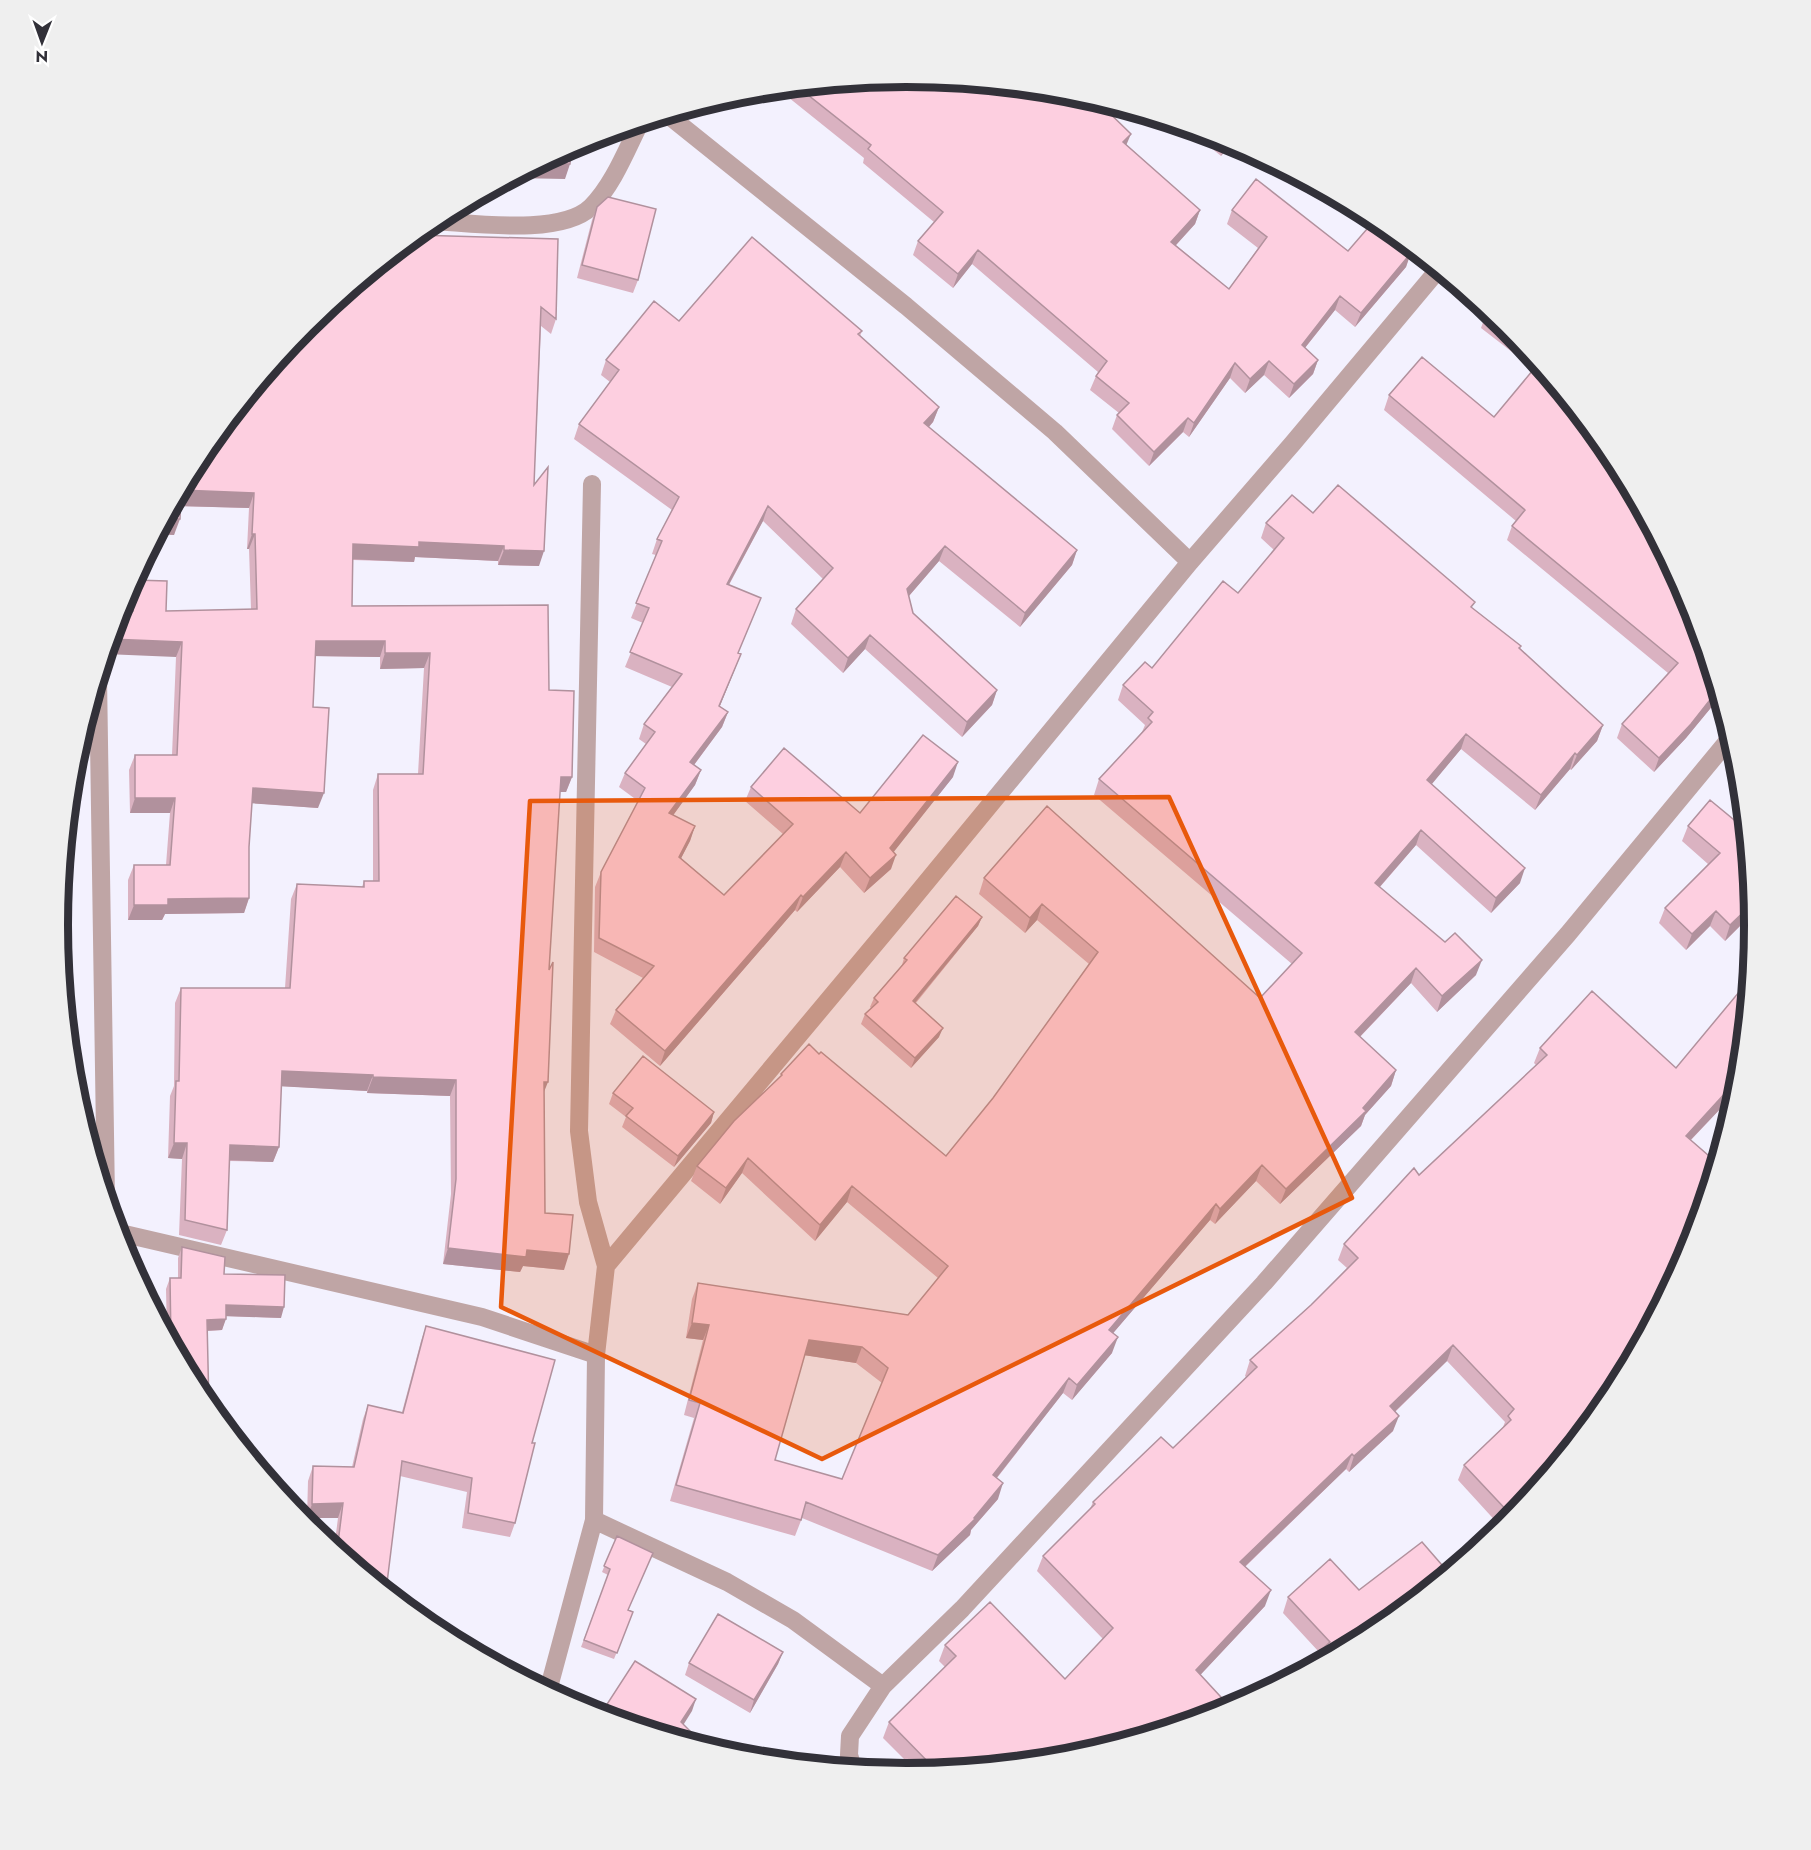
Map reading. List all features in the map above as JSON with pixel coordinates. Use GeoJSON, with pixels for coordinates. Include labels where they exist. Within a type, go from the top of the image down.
{"type":"FeatureCollection","features":[{"type":"Feature","properties":{"kind":"street"},"geometry":{"type":"LineString","coordinates":[[674,120],[906,306],[1055,432],[1190,562]]}},
{"type":"Feature","properties":{"kind":"street"},"geometry":{"type":"LineString","coordinates":[[450,222],[541,226],[566,221],[589,209],[605,189],[636,131]]}},
{"type":"Feature","properties":{"kind":"street"},"geometry":{"type":"LineString","coordinates":[[606,1266],[909,905],[1190,562],[1434,275]]}},
{"type":"Feature","properties":{"kind":"street"},"geometry":{"type":"LineString","coordinates":[[550,1684],[594,1520],[596,1355],[606,1266],[588,1202],[579,1131],[592,484]]}},
{"type":"Feature","properties":{"kind":"street"},"geometry":{"type":"LineString","coordinates":[[91,729],[105,1172]]}},
{"type":"Feature","properties":{"kind":"street"},"geometry":{"type":"LineString","coordinates":[[850,1761],[850,1736],[883,1686],[971,1600],[1264,1283],[1568,934],[1723,746]]}},
{"type":"Feature","properties":{"kind":"street"},"geometry":{"type":"LineString","coordinates":[[127,1235],[482,1317],[596,1355]]}},
{"type":"Feature","properties":{"kind":"street"},"geometry":{"type":"LineString","coordinates":[[594,1520],[727,1582],[793,1620],[883,1686]]}},
{"type":"Feature","properties":{"kind":"highlighted area"},"geometry":{"type":"Polygon","coordinates":[[[1169,797],[1352,1198],[822,1459],[501,1307],[530,801],[1169,797]]]}},
{"type":"Feature","properties":{"kind":"building"},"geometry":{"type":"Polygon","coordinates":[[[906,87],[960,89],[1015,94],[1109,113],[1131,134],[1123,142],[1200,210],[1171,242],[1229,289],[1267,237],[1232,210],[1256,179],[1348,251],[1369,227],[1409,255],[1361,313],[1340,296],[1302,345],[1318,360],[1294,384],[1269,361],[1250,379],[1235,363],[1194,423],[1188,418],[1154,452],[1117,415],[1129,403],[1096,376],[1107,361],[978,250],[958,274],[918,241],[943,212],[868,149],[871,145],[806,93],[906,87]]]}},
{"type":"Feature","properties":{"kind":"building"},"geometry":{"type":"Polygon","coordinates":[[[570,157],[570,164],[556,164],[570,157]]]}},
{"type":"Feature","properties":{"kind":"building"},"geometry":{"type":"Polygon","coordinates":[[[608,197],[656,209],[638,280],[582,265],[597,207],[608,197]]]}},
{"type":"Feature","properties":{"kind":"building"},"geometry":{"type":"Polygon","coordinates":[[[430,235],[558,239],[556,319],[541,307],[534,485],[548,467],[544,551],[504,550],[504,546],[419,542],[419,547],[353,544],[352,606],[548,605],[549,690],[574,691],[572,777],[561,777],[549,970],[553,962],[548,1082],[544,1082],[545,1213],[573,1215],[569,1254],[527,1250],[526,1257],[448,1248],[456,1179],[456,1080],[282,1071],[279,1147],[230,1145],[227,1230],[185,1220],[187,1143],[174,1143],[176,1081],[179,1081],[181,988],[290,988],[297,884],[364,887],[364,881],[379,881],[378,774],[423,774],[430,653],[385,653],[385,641],[316,641],[313,707],[329,708],[324,793],[253,788],[249,847],[249,898],[168,899],[168,905],[134,905],[134,865],[170,865],[175,798],[135,798],[135,755],[177,755],[182,642],[118,639],[128,611],[133,611],[133,599],[142,580],[167,581],[166,611],[257,609],[255,534],[252,534],[254,493],[190,490],[209,459],[275,372],[353,295],[395,260],[430,235]]]}},
{"type":"Feature","properties":{"kind":"building"},"geometry":{"type":"Polygon","coordinates":[[[752,237],[862,331],[858,334],[939,407],[924,423],[1077,550],[1025,613],[945,546],[907,589],[913,613],[997,690],[967,722],[870,635],[848,658],[796,609],[833,568],[768,506],[727,584],[761,598],[719,706],[728,712],[690,762],[701,770],[669,813],[695,826],[679,857],[724,895],[793,824],[751,787],[784,748],[860,813],[923,735],[958,762],[890,848],[896,855],[870,878],[846,852],[803,897],[801,895],[665,1051],[616,1010],[654,966],[599,938],[601,872],[645,788],[625,773],[655,732],[644,724],[682,674],[630,652],[649,608],[636,603],[662,541],[657,539],[679,497],[579,424],[619,370],[606,360],[654,301],[679,321],[752,237]]]}},
{"type":"Feature","properties":{"kind":"building"},"geometry":{"type":"Polygon","coordinates":[[[1422,357],[1494,417],[1534,369],[1570,415],[1602,459],[1657,554],[1680,604],[1712,698],[1659,758],[1622,724],[1678,663],[1512,526],[1525,510],[1389,395],[1422,357]]]}},
{"type":"Feature","properties":{"kind":"building"},"geometry":{"type":"Polygon","coordinates":[[[1338,485],[1475,602],[1471,607],[1521,646],[1519,648],[1603,725],[1577,755],[1575,753],[1541,795],[1466,734],[1427,780],[1525,868],[1496,898],[1421,830],[1375,883],[1445,942],[1455,933],[1482,960],[1442,996],[1416,968],[1355,1032],[1396,1070],[1363,1108],[1366,1111],[1286,1189],[1262,1165],[1220,1209],[1216,1204],[1109,1330],[1118,1337],[1077,1385],[1069,1378],[993,1475],[1003,1483],[975,1519],[938,1555],[806,1502],[801,1520],[676,1485],[700,1403],[689,1400],[709,1325],[692,1323],[698,1283],[908,1315],[948,1266],[852,1186],[820,1225],[748,1158],[726,1188],[697,1166],[734,1121],[782,1075],[809,1044],[946,1156],[993,1098],[1098,952],[1042,904],[1030,918],[984,878],[1047,806],[1260,998],[1302,953],[1099,779],[1152,722],[1148,718],[1153,712],[1123,685],[1145,662],[1152,668],[1223,581],[1238,593],[1284,538],[1266,523],[1292,495],[1313,513],[1338,485]],[[809,1340],[775,1460],[842,1479],[888,1368],[862,1347],[809,1340]]]}},
{"type":"Feature","properties":{"kind":"building"},"geometry":{"type":"Polygon","coordinates":[[[180,505],[180,519],[173,519],[180,505]]]}},
{"type":"Feature","properties":{"kind":"building"},"geometry":{"type":"Polygon","coordinates":[[[1710,800],[1737,822],[1742,870],[1744,912],[1730,925],[1716,911],[1692,934],[1665,908],[1720,853],[1688,826],[1710,800]]]}},
{"type":"Feature","properties":{"kind":"building"},"geometry":{"type":"Polygon","coordinates":[[[956,896],[982,917],[913,1001],[943,1028],[915,1058],[865,1014],[878,1002],[874,998],[907,960],[904,958],[956,896]]]}},
{"type":"Feature","properties":{"kind":"building"},"geometry":{"type":"Polygon","coordinates":[[[1741,990],[1726,1092],[1686,1136],[1710,1157],[1680,1246],[1657,1296],[1602,1391],[1536,1478],[1506,1510],[1464,1465],[1511,1420],[1508,1416],[1514,1409],[1453,1345],[1390,1406],[1399,1416],[1354,1456],[1352,1454],[1240,1562],[1271,1590],[1196,1670],[1224,1700],[1175,1719],[1069,1747],[1015,1756],[960,1761],[928,1762],[889,1722],[956,1656],[945,1645],[990,1602],[1065,1679],[1113,1628],[1043,1556],[1095,1504],[1093,1502],[1161,1437],[1173,1448],[1257,1367],[1250,1360],[1311,1305],[1358,1258],[1344,1244],[1414,1168],[1419,1175],[1547,1055],[1540,1048],[1592,991],[1676,1068],[1741,990]]]}},
{"type":"Feature","properties":{"kind":"building"},"geometry":{"type":"Polygon","coordinates":[[[643,1056],[714,1112],[678,1156],[626,1116],[633,1108],[613,1093],[643,1056]]]}},
{"type":"Feature","properties":{"kind":"building"},"geometry":{"type":"Polygon","coordinates":[[[182,1247],[225,1257],[224,1274],[285,1275],[284,1307],[226,1305],[226,1319],[207,1320],[209,1390],[171,1327],[170,1278],[181,1278],[182,1247]]]}},
{"type":"Feature","properties":{"kind":"building"},"geometry":{"type":"Polygon","coordinates":[[[426,1326],[555,1360],[532,1443],[535,1443],[515,1523],[468,1513],[472,1478],[402,1461],[387,1583],[338,1541],[343,1503],[312,1504],[313,1466],[354,1467],[368,1405],[403,1413],[426,1326]]]}},
{"type":"Feature","properties":{"kind":"building"},"geometry":{"type":"Polygon","coordinates":[[[617,1536],[653,1553],[628,1610],[633,1612],[617,1653],[584,1640],[610,1569],[604,1566],[617,1536]]]}},
{"type":"Feature","properties":{"kind":"building"},"geometry":{"type":"Polygon","coordinates":[[[1422,1542],[1444,1567],[1371,1622],[1314,1657],[1330,1642],[1288,1597],[1330,1559],[1359,1590],[1422,1542]]]}},
{"type":"Feature","properties":{"kind":"building"},"geometry":{"type":"Polygon","coordinates":[[[718,1614],[783,1652],[754,1700],[689,1663],[718,1614]]]}},
{"type":"Feature","properties":{"kind":"building"},"geometry":{"type":"Polygon","coordinates":[[[635,1661],[696,1699],[681,1722],[694,1735],[636,1719],[605,1707],[635,1661]]]}}]}
